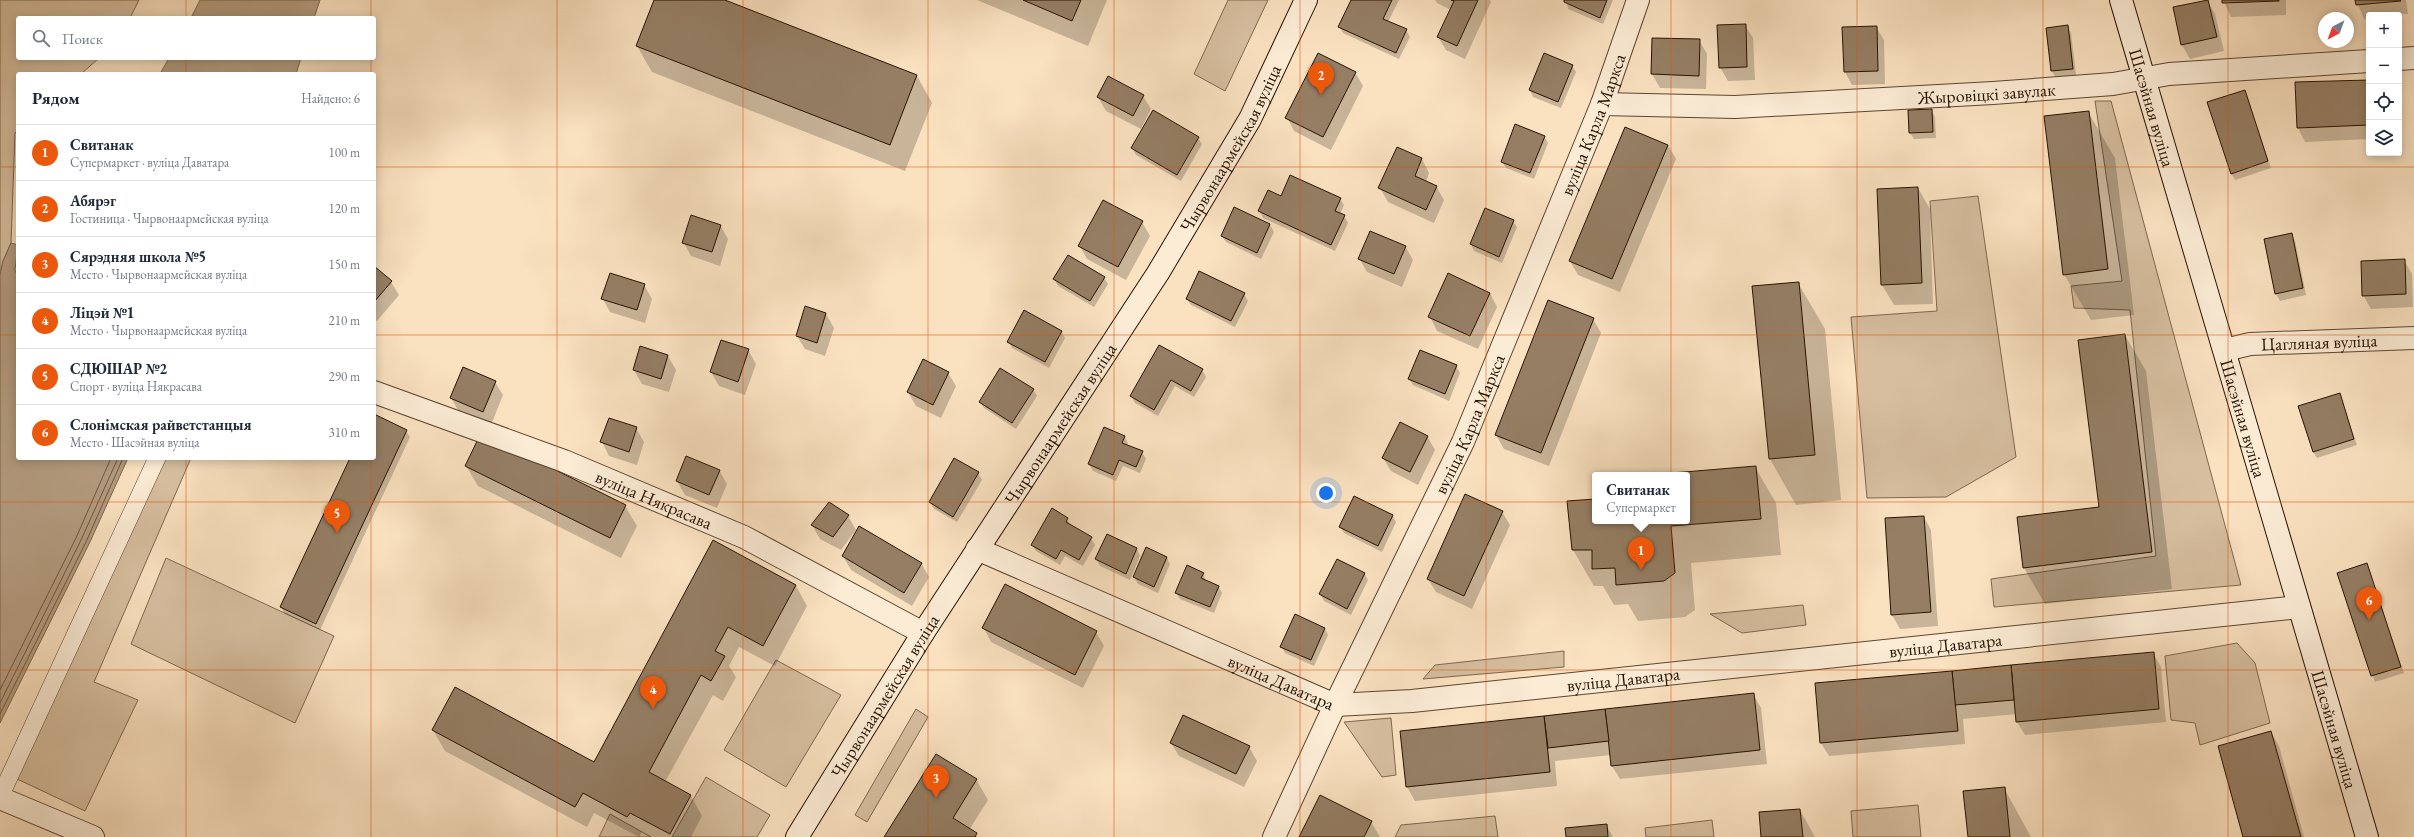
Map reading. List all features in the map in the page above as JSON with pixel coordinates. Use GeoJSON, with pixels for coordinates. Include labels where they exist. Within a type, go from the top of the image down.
{"type":"FeatureCollection","features":[{"type":"Feature","properties":{"kind":"street","name":"Чырвонаармейская вуліца"},"geometry":{"type":"LineString","coordinates":[[798,837],[923,632],[1158,273],[1250,120],[1306,0]]}},
{"type":"Feature","properties":{"kind":"street","name":"вуліца Карла Маркса"},"geometry":{"type":"LineString","coordinates":[[1274,837],[1335,705],[1463,442],[1602,104],[1638,0]]}},
{"type":"Feature","properties":{"kind":"street","name":"Шасэйная вуліца"},"geometry":{"type":"LineString","coordinates":[[2121,0],[2367,837]]}},
{"type":"Feature","properties":{"kind":"street"},"geometry":{"type":"LineString","coordinates":[[2402,59],[2414,58]]}},
{"type":"Feature","properties":{"kind":"street","name":"Жыровіцкі завулак"},"geometry":{"type":"LineString","coordinates":[[1602,104],[1736,107],[1993,93],[2113,84],[2169,74],[2366,61]]}},
{"type":"Feature","properties":{"kind":"street","name":"Цагляная вуліца"},"geometry":{"type":"LineString","coordinates":[[2225,350],[2250,344],[2414,338]]}},
{"type":"Feature","properties":{"kind":"street","name":"вуліца Някрасава"},"geometry":{"type":"LineString","coordinates":[[376,393],[564,461],[744,537],[923,632]]}},
{"type":"Feature","properties":{"kind":"street"},"geometry":{"type":"LineString","coordinates":[[93,837],[0,797],[157,460]]}},
{"type":"Feature","properties":{"kind":"street","name":"вуліца Даватара"},"geometry":{"type":"LineString","coordinates":[[977,549],[1335,705],[1412,701],[2299,607]]}},
{"type":"Feature","properties":{"kind":"shaded area"},"geometry":{"type":"Polygon","coordinates":[[[0,0],[139,0],[131,16],[16,16],[16,60],[97,60],[83,72],[16,72],[16,132],[11,243],[3,261],[0,275],[0,0]]]}},
{"type":"Feature","properties":{"kind":"shaded area"},"geometry":{"type":"Polygon","coordinates":[[[1228,0],[1268,0],[1225,91],[1194,74],[1228,0]]]}},
{"type":"Feature","properties":{"kind":"shaded area"},"geometry":{"type":"Polygon","coordinates":[[[2095,101],[2111,101],[2241,585],[1994,607],[1991,579],[2156,556],[2130,310],[2074,308],[2071,286],[2122,281],[2095,101]]]}},
{"type":"Feature","properties":{"kind":"shaded area"},"geometry":{"type":"Polygon","coordinates":[[[1978,196],[2016,457],[1946,497],[1867,498],[1851,317],[1937,311],[1930,201],[1978,196]]]}},
{"type":"Feature","properties":{"kind":"shaded area"},"geometry":{"type":"Polygon","coordinates":[[[163,460],[190,460],[94,682],[138,700],[85,811],[15,778],[163,460]]]}},
{"type":"Feature","properties":{"kind":"shaded area"},"geometry":{"type":"Polygon","coordinates":[[[166,558],[334,636],[295,723],[131,644],[166,558]]]}},
{"type":"Feature","properties":{"kind":"shaded area"},"geometry":{"type":"Polygon","coordinates":[[[1803,605],[1806,625],[1742,633],[1710,614],[1803,605]]]}},
{"type":"Feature","properties":{"kind":"shaded area"},"geometry":{"type":"Polygon","coordinates":[[[2237,643],[2255,663],[2270,723],[2200,745],[2195,723],[2171,720],[2165,656],[2237,643]]]}},
{"type":"Feature","properties":{"kind":"shaded area"},"geometry":{"type":"Polygon","coordinates":[[[1564,651],[1564,667],[1423,679],[1435,665],[1564,651]]]}},
{"type":"Feature","properties":{"kind":"shaded area"},"geometry":{"type":"Polygon","coordinates":[[[776,660],[841,695],[786,787],[724,750],[776,660]]]}},
{"type":"Feature","properties":{"kind":"shaded area"},"geometry":{"type":"Polygon","coordinates":[[[916,709],[928,717],[867,822],[855,815],[916,709]]]}},
{"type":"Feature","properties":{"kind":"shaded area"},"geometry":{"type":"Polygon","coordinates":[[[1391,718],[1396,775],[1382,777],[1344,722],[1391,718]]]}},
{"type":"Feature","properties":{"kind":"shaded area"},"geometry":{"type":"Polygon","coordinates":[[[706,777],[770,815],[757,837],[672,837],[706,777]]]}},
{"type":"Feature","properties":{"kind":"shaded area"},"geometry":{"type":"Polygon","coordinates":[[[1918,805],[1921,837],[1853,837],[1851,811],[1918,805]]]}},
{"type":"Feature","properties":{"kind":"shaded area"},"geometry":{"type":"Polygon","coordinates":[[[610,814],[651,837],[599,837],[610,814]]]}},
{"type":"Feature","properties":{"kind":"shaded area"},"geometry":{"type":"Polygon","coordinates":[[[1495,816],[1498,837],[1395,837],[1401,825],[1495,816]]]}},
{"type":"Feature","properties":{"kind":"shaded area"},"geometry":{"type":"Polygon","coordinates":[[[1712,820],[1714,837],[1646,837],[1645,828],[1712,820]]]}},
{"type":"Feature","properties":{"kind":"water"},"geometry":{"type":"Polygon","coordinates":[[[200,0],[320,0],[315,16],[192,16],[200,0]]]}},
{"type":"Feature","properties":{"kind":"water"},"geometry":{"type":"Polygon","coordinates":[[[168,60],[300,60],[297,72],[161,72],[168,60]]]}},
{"type":"Feature","properties":{"kind":"water"},"geometry":{"type":"Polygon","coordinates":[[[11,243],[16,244],[16,460],[127,460],[89,544],[0,723],[0,275],[3,261],[11,243]]]}},
{"type":"Feature","properties":{"kind":"building"},"geometry":{"type":"Polygon","coordinates":[[[654,0],[725,0],[917,75],[890,145],[636,46],[654,0]]]}},
{"type":"Feature","properties":{"kind":"building"},"geometry":{"type":"Polygon","coordinates":[[[1023,0],[1081,0],[1072,21],[1023,0]]]}},
{"type":"Feature","properties":{"kind":"building"},"geometry":{"type":"Polygon","coordinates":[[[1351,0],[1392,0],[1383,19],[1407,29],[1396,53],[1338,27],[1351,0]]]}},
{"type":"Feature","properties":{"kind":"building"},"geometry":{"type":"Polygon","coordinates":[[[1451,0],[1478,0],[1457,46],[1437,37],[1454,1],[1451,0]]]}},
{"type":"Feature","properties":{"kind":"building"},"geometry":{"type":"Polygon","coordinates":[[[1564,0],[1607,0],[1600,18],[1564,2],[1564,0]]]}},
{"type":"Feature","properties":{"kind":"building"},"geometry":{"type":"Polygon","coordinates":[[[2208,0],[2217,37],[2181,45],[2173,7],[2208,0]]]}},
{"type":"Feature","properties":{"kind":"building"},"geometry":{"type":"Polygon","coordinates":[[[2222,0],[2279,0],[2279,1],[2222,3],[2222,0]]]}},
{"type":"Feature","properties":{"kind":"building"},"geometry":{"type":"Polygon","coordinates":[[[2355,0],[2400,0],[2401,1],[2356,5],[2355,0]]]}},
{"type":"Feature","properties":{"kind":"building"},"geometry":{"type":"Polygon","coordinates":[[[1746,24],[1747,67],[1719,68],[1717,25],[1746,24]]]}},
{"type":"Feature","properties":{"kind":"building"},"geometry":{"type":"Polygon","coordinates":[[[2068,25],[2073,69],[2051,71],[2046,28],[2068,25]]]}},
{"type":"Feature","properties":{"kind":"building"},"geometry":{"type":"Polygon","coordinates":[[[1877,26],[1878,71],[1844,72],[1842,27],[1877,26]]]}},
{"type":"Feature","properties":{"kind":"building"},"geometry":{"type":"Polygon","coordinates":[[[1652,38],[1700,39],[1699,76],[1651,74],[1652,38]]]}},
{"type":"Feature","properties":{"kind":"building"},"geometry":{"type":"Polygon","coordinates":[[[1318,53],[1356,72],[1323,137],[1285,118],[1318,53]]]}},
{"type":"Feature","properties":{"kind":"building"},"geometry":{"type":"Polygon","coordinates":[[[1544,53],[1573,65],[1558,102],[1529,90],[1544,53]]]}},
{"type":"Feature","properties":{"kind":"building"},"geometry":{"type":"Polygon","coordinates":[[[1108,76],[1144,95],[1133,116],[1097,97],[1108,76]]]}},
{"type":"Feature","properties":{"kind":"building"},"geometry":{"type":"Polygon","coordinates":[[[2366,80],[2366,125],[2297,128],[2295,82],[2366,80]]]}},
{"type":"Feature","properties":{"kind":"building"},"geometry":{"type":"Polygon","coordinates":[[[2245,90],[2268,161],[2231,174],[2207,102],[2245,90]]]}},
{"type":"Feature","properties":{"kind":"building"},"geometry":{"type":"Polygon","coordinates":[[[1932,109],[1933,132],[1909,133],[1908,110],[1932,109]]]}},
{"type":"Feature","properties":{"kind":"building"},"geometry":{"type":"Polygon","coordinates":[[[1153,110],[1199,137],[1177,175],[1131,148],[1153,110]]]}},
{"type":"Feature","properties":{"kind":"building"},"geometry":{"type":"Polygon","coordinates":[[[2089,111],[2108,269],[2063,275],[2044,116],[2089,111]]]}},
{"type":"Feature","properties":{"kind":"building"},"geometry":{"type":"Polygon","coordinates":[[[1515,124],[1545,136],[1530,173],[1501,162],[1515,124]]]}},
{"type":"Feature","properties":{"kind":"building"},"geometry":{"type":"Polygon","coordinates":[[[1625,127],[1668,145],[1612,279],[1569,261],[1625,127]]]}},
{"type":"Feature","properties":{"kind":"building"},"geometry":{"type":"Polygon","coordinates":[[[1397,147],[1422,158],[1415,176],[1437,186],[1426,210],[1378,188],[1397,147]]]}},
{"type":"Feature","properties":{"kind":"building"},"geometry":{"type":"Polygon","coordinates":[[[1290,175],[1341,198],[1335,211],[1345,215],[1331,245],[1258,211],[1268,190],[1281,196],[1290,175]]]}},
{"type":"Feature","properties":{"kind":"building"},"geometry":{"type":"Polygon","coordinates":[[[1918,187],[1922,283],[1881,285],[1877,189],[1918,187]]]}},
{"type":"Feature","properties":{"kind":"building"},"geometry":{"type":"Polygon","coordinates":[[[1103,200],[1143,221],[1118,267],[1078,246],[1103,200]]]}},
{"type":"Feature","properties":{"kind":"building"},"geometry":{"type":"Polygon","coordinates":[[[1234,207],[1270,224],[1257,253],[1221,236],[1234,207]]]}},
{"type":"Feature","properties":{"kind":"building"},"geometry":{"type":"Polygon","coordinates":[[[1485,208],[1514,220],[1499,257],[1470,244],[1485,208]]]}},
{"type":"Feature","properties":{"kind":"building"},"geometry":{"type":"Polygon","coordinates":[[[691,215],[721,225],[712,252],[682,243],[691,215]]]}},
{"type":"Feature","properties":{"kind":"building"},"geometry":{"type":"Polygon","coordinates":[[[1370,231],[1406,246],[1394,274],[1358,259],[1370,231]]]}},
{"type":"Feature","properties":{"kind":"building"},"geometry":{"type":"Polygon","coordinates":[[[2292,233],[2303,288],[2275,294],[2264,239],[2292,233]]]}},
{"type":"Feature","properties":{"kind":"building"},"geometry":{"type":"Polygon","coordinates":[[[1068,255],[1105,277],[1090,301],[1053,279],[1068,255]]]}},
{"type":"Feature","properties":{"kind":"building"},"geometry":{"type":"Polygon","coordinates":[[[2405,259],[2406,294],[2362,296],[2361,261],[2405,259]]]}},
{"type":"Feature","properties":{"kind":"building"},"geometry":{"type":"Polygon","coordinates":[[[376,268],[392,281],[376,300],[376,268]]]}},
{"type":"Feature","properties":{"kind":"building"},"geometry":{"type":"Polygon","coordinates":[[[1199,271],[1245,293],[1231,321],[1186,299],[1199,271]]]}},
{"type":"Feature","properties":{"kind":"building"},"geometry":{"type":"Polygon","coordinates":[[[610,273],[645,284],[637,310],[601,299],[610,273]]]}},
{"type":"Feature","properties":{"kind":"building"},"geometry":{"type":"Polygon","coordinates":[[[1448,273],[1490,293],[1470,336],[1428,317],[1448,273]]]}},
{"type":"Feature","properties":{"kind":"building"},"geometry":{"type":"Polygon","coordinates":[[[1799,282],[1815,455],[1769,459],[1752,286],[1799,282]]]}},
{"type":"Feature","properties":{"kind":"building"},"geometry":{"type":"Polygon","coordinates":[[[1548,300],[1594,318],[1541,453],[1495,435],[1548,300]]]}},
{"type":"Feature","properties":{"kind":"building"},"geometry":{"type":"Polygon","coordinates":[[[805,306],[826,313],[817,343],[796,336],[805,306]]]}},
{"type":"Feature","properties":{"kind":"building"},"geometry":{"type":"Polygon","coordinates":[[[1024,310],[1062,331],[1045,362],[1007,342],[1024,310]]]}},
{"type":"Feature","properties":{"kind":"building"},"geometry":{"type":"Polygon","coordinates":[[[2125,334],[2152,552],[2023,568],[2017,517],[2099,507],[2078,340],[2125,334]]]}},
{"type":"Feature","properties":{"kind":"building"},"geometry":{"type":"Polygon","coordinates":[[[721,340],[749,349],[738,382],[710,372],[721,340]]]}},
{"type":"Feature","properties":{"kind":"building"},"geometry":{"type":"Polygon","coordinates":[[[1159,345],[1203,369],[1191,391],[1171,380],[1154,410],[1130,396],[1159,345]]]}},
{"type":"Feature","properties":{"kind":"building"},"geometry":{"type":"Polygon","coordinates":[[[640,346],[668,355],[661,379],[633,370],[640,346]]]}},
{"type":"Feature","properties":{"kind":"building"},"geometry":{"type":"Polygon","coordinates":[[[1420,350],[1457,365],[1445,394],[1408,379],[1420,350]]]}},
{"type":"Feature","properties":{"kind":"building"},"geometry":{"type":"Polygon","coordinates":[[[923,359],[949,372],[933,405],[907,392],[923,359]]]}},
{"type":"Feature","properties":{"kind":"building"},"geometry":{"type":"Polygon","coordinates":[[[463,367],[496,381],[483,412],[450,398],[463,367]]]}},
{"type":"Feature","properties":{"kind":"building"},"geometry":{"type":"Polygon","coordinates":[[[1000,368],[1034,389],[1012,423],[979,402],[1000,368]]]}},
{"type":"Feature","properties":{"kind":"building"},"geometry":{"type":"Polygon","coordinates":[[[2340,393],[2354,439],[2313,452],[2298,406],[2340,393]]]}},
{"type":"Feature","properties":{"kind":"building"},"geometry":{"type":"Polygon","coordinates":[[[376,415],[407,430],[316,624],[280,607],[349,460],[376,460],[376,415]]]}},
{"type":"Feature","properties":{"kind":"building"},"geometry":{"type":"Polygon","coordinates":[[[609,418],[637,427],[629,452],[600,442],[609,418]]]}},
{"type":"Feature","properties":{"kind":"building"},"geometry":{"type":"Polygon","coordinates":[[[1400,422],[1428,436],[1410,472],[1382,458],[1400,422]]]}},
{"type":"Feature","properties":{"kind":"building"},"geometry":{"type":"Polygon","coordinates":[[[1104,427],[1125,436],[1122,443],[1143,451],[1136,467],[1119,460],[1113,475],[1088,464],[1104,427]]]}},
{"type":"Feature","properties":{"kind":"building"},"geometry":{"type":"Polygon","coordinates":[[[481,433],[626,505],[610,538],[465,466],[481,433]]]}},
{"type":"Feature","properties":{"kind":"building"},"geometry":{"type":"Polygon","coordinates":[[[686,456],[720,470],[709,495],[676,481],[686,456]]]}},
{"type":"Feature","properties":{"kind":"building"},"geometry":{"type":"Polygon","coordinates":[[[954,458],[979,472],[953,517],[929,502],[954,458]]]}},
{"type":"Feature","properties":{"kind":"building"},"geometry":{"type":"Polygon","coordinates":[[[1756,466],[1761,519],[1671,526],[1675,573],[1664,581],[1616,585],[1615,568],[1592,569],[1592,550],[1572,550],[1567,501],[1592,499],[1592,524],[1690,524],[1690,472],[1684,472],[1756,466]]]}},
{"type":"Feature","properties":{"kind":"building"},"geometry":{"type":"Polygon","coordinates":[[[1465,494],[1503,511],[1464,596],[1427,579],[1465,494]]]}},
{"type":"Feature","properties":{"kind":"building"},"geometry":{"type":"Polygon","coordinates":[[[1354,496],[1393,515],[1378,546],[1339,527],[1354,496]]]}},
{"type":"Feature","properties":{"kind":"building"},"geometry":{"type":"Polygon","coordinates":[[[829,502],[849,515],[833,537],[811,525],[829,502]]]}},
{"type":"Feature","properties":{"kind":"building"},"geometry":{"type":"Polygon","coordinates":[[[1052,508],[1068,518],[1066,522],[1092,537],[1079,560],[1061,550],[1056,559],[1031,545],[1052,508]]]}},
{"type":"Feature","properties":{"kind":"building"},"geometry":{"type":"Polygon","coordinates":[[[1924,516],[1931,612],[1891,615],[1885,518],[1924,516]]]}},
{"type":"Feature","properties":{"kind":"building"},"geometry":{"type":"Polygon","coordinates":[[[859,526],[922,563],[904,593],[842,556],[859,526]]]}},
{"type":"Feature","properties":{"kind":"building"},"geometry":{"type":"Polygon","coordinates":[[[1107,534],[1137,548],[1126,574],[1095,559],[1107,534]]]}},
{"type":"Feature","properties":{"kind":"building"},"geometry":{"type":"Polygon","coordinates":[[[713,540],[796,585],[763,646],[728,627],[715,651],[725,656],[711,681],[701,675],[649,772],[691,795],[670,834],[630,813],[627,817],[583,793],[575,807],[432,730],[455,687],[594,762],[713,540]]]}},
{"type":"Feature","properties":{"kind":"building"},"geometry":{"type":"Polygon","coordinates":[[[1146,547],[1167,557],[1154,587],[1133,577],[1146,547]]]}},
{"type":"Feature","properties":{"kind":"building"},"geometry":{"type":"Polygon","coordinates":[[[1337,559],[1365,573],[1347,609],[1319,594],[1337,559]]]}},
{"type":"Feature","properties":{"kind":"building"},"geometry":{"type":"Polygon","coordinates":[[[2367,563],[2401,667],[2371,676],[2337,573],[2367,563]]]}},
{"type":"Feature","properties":{"kind":"building"},"geometry":{"type":"Polygon","coordinates":[[[1187,565],[1204,573],[1201,578],[1219,586],[1210,607],[1175,593],[1187,565]]]}},
{"type":"Feature","properties":{"kind":"building"},"geometry":{"type":"Polygon","coordinates":[[[1005,584],[1097,631],[1075,675],[982,628],[1005,584]]]}},
{"type":"Feature","properties":{"kind":"building"},"geometry":{"type":"Polygon","coordinates":[[[1295,614],[1325,628],[1311,660],[1280,647],[1295,614]]]}},
{"type":"Feature","properties":{"kind":"building"},"geometry":{"type":"Polygon","coordinates":[[[2154,652],[2159,709],[2016,722],[2011,665],[2154,652]]]}},
{"type":"Feature","properties":{"kind":"building"},"geometry":{"type":"Polygon","coordinates":[[[2011,665],[2014,700],[1955,705],[1952,671],[2011,665]]]}},
{"type":"Feature","properties":{"kind":"building"},"geometry":{"type":"Polygon","coordinates":[[[1952,671],[1958,731],[1820,743],[1815,683],[1952,671]]]}},
{"type":"Feature","properties":{"kind":"building"},"geometry":{"type":"Polygon","coordinates":[[[1754,693],[1760,750],[1611,766],[1605,709],[1754,693]]]}},
{"type":"Feature","properties":{"kind":"building"},"geometry":{"type":"Polygon","coordinates":[[[1605,709],[1609,741],[1548,748],[1544,716],[1605,709]]]}},
{"type":"Feature","properties":{"kind":"building"},"geometry":{"type":"Polygon","coordinates":[[[1183,715],[1250,746],[1236,774],[1170,743],[1183,715]]]}},
{"type":"Feature","properties":{"kind":"building"},"geometry":{"type":"Polygon","coordinates":[[[1544,716],[1550,772],[1406,787],[1400,731],[1544,716]]]}},
{"type":"Feature","properties":{"kind":"building"},"geometry":{"type":"Polygon","coordinates":[[[2271,731],[2301,837],[2243,837],[2218,746],[2271,731]]]}},
{"type":"Feature","properties":{"kind":"building"},"geometry":{"type":"Polygon","coordinates":[[[936,754],[977,779],[953,818],[977,833],[975,837],[884,837],[936,754]]]}},
{"type":"Feature","properties":{"kind":"building"},"geometry":{"type":"Polygon","coordinates":[[[2005,787],[2010,837],[1968,837],[1963,791],[2005,787]]]}},
{"type":"Feature","properties":{"kind":"building"},"geometry":{"type":"Polygon","coordinates":[[[1320,795],[1372,821],[1364,837],[1299,837],[1320,795]]]}},
{"type":"Feature","properties":{"kind":"building"},"geometry":{"type":"Polygon","coordinates":[[[1800,809],[1803,837],[1761,837],[1759,812],[1800,809]]]}},
{"type":"Feature","properties":{"kind":"building"},"geometry":{"type":"Polygon","coordinates":[[[1607,824],[1608,837],[1566,837],[1565,828],[1607,824]]]}},
{"type":"Feature","properties":{"kind":"place","name":"Абярэг"},"geometry":{"type":"Point","coordinates":[1321,95]}},
{"type":"Feature","properties":{"kind":"place","name":"СДЮШАР №2"},"geometry":{"type":"Point","coordinates":[337,533]}},
{"type":"Feature","properties":{"kind":"place","name":"Свитанак"},"geometry":{"type":"Point","coordinates":[1641,570]}},
{"type":"Feature","properties":{"kind":"place","name":"Слонімская райветстанцыя"},"geometry":{"type":"Point","coordinates":[2369,620]}},
{"type":"Feature","properties":{"kind":"place","name":"Ліцэй №1"},"geometry":{"type":"Point","coordinates":[653,709]}},
{"type":"Feature","properties":{"kind":"place","name":"Сярэдняя школа №5"},"geometry":{"type":"Point","coordinates":[936,798]}}]}
